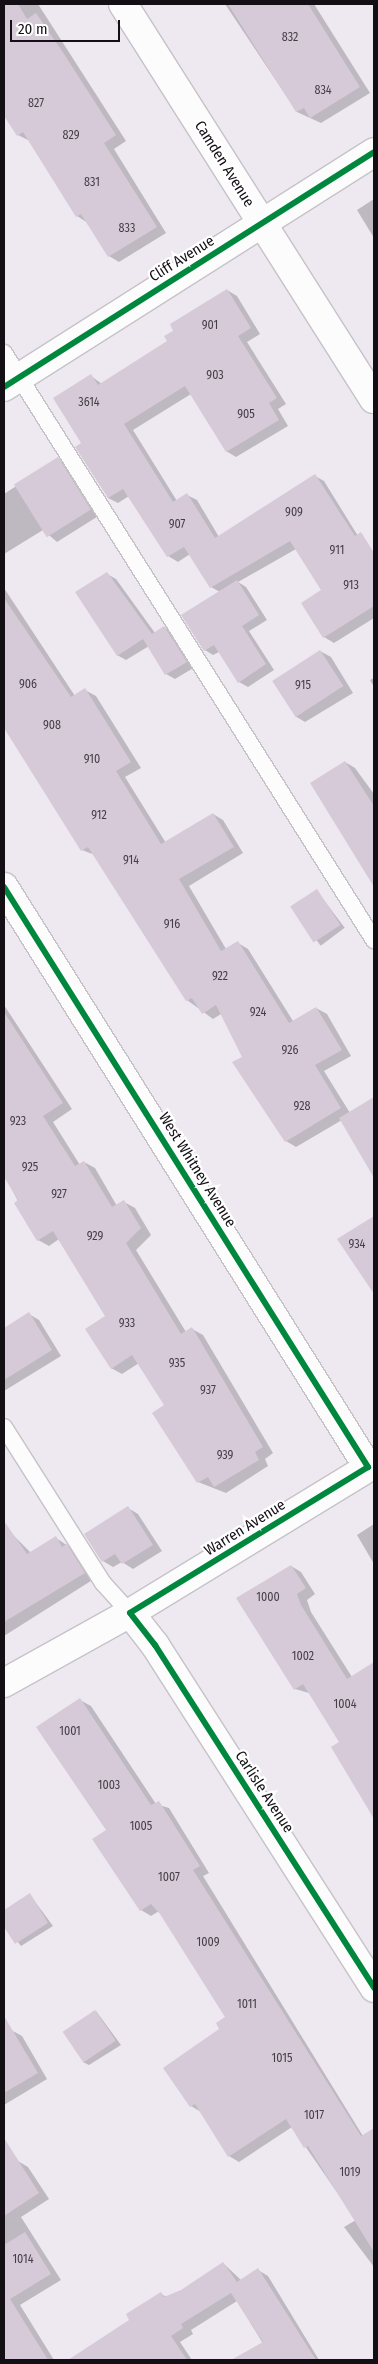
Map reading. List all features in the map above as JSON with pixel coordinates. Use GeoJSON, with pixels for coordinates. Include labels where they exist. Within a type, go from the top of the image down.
{"type":"FeatureCollection","features":[{"type":"Feature","properties":{"kind":"street","name":"Camden Avenue"},"geometry":{"type":"LineString","coordinates":[[123,4],[374,399]]}},
{"type":"Feature","properties":{"kind":"street","name":"Cliff Avenue"},"geometry":{"type":"LineString","coordinates":[[11,382],[374,152]]}},
{"type":"Feature","properties":{"kind":"street","name":"West Whitney Avenue"},"geometry":{"type":"LineString","coordinates":[[4,887],[371,1465]]}},
{"type":"Feature","properties":{"kind":"street","name":"Warren Avenue"},"geometry":{"type":"LineString","coordinates":[[4,1683],[130,1613],[371,1465]]}},
{"type":"Feature","properties":{"kind":"street","name":"Carlisle Avenue"},"geometry":{"type":"LineString","coordinates":[[130,1613],[155,1645],[374,1988]]}},
{"type":"Feature","properties":{"kind":"lane"},"geometry":{"type":"LineString","coordinates":[[4,353],[11,382],[374,940]]}},
{"type":"Feature","properties":{"kind":"lane"},"geometry":{"type":"LineString","coordinates":[[4,1427],[103,1582],[130,1613]]}},
{"type":"Feature","properties":{"kind":"building"},"geometry":{"type":"Polygon","coordinates":[[[4,4],[18,4],[27,19],[36,13],[116,135],[104,143],[157,227],[108,257],[81,214],[76,217],[23,132],[17,136],[4,116],[4,4]]]}},
{"type":"Feature","properties":{"kind":"building"},"geometry":{"type":"Polygon","coordinates":[[[228,4],[308,4],[360,87],[310,118],[304,108],[296,112],[228,4]]]}},
{"type":"Feature","properties":{"kind":"building"},"geometry":{"type":"Polygon","coordinates":[[[227,289],[251,328],[238,336],[277,398],[269,403],[279,420],[226,452],[185,386],[124,424],[173,502],[187,493],[215,538],[315,474],[355,536],[361,532],[374,553],[374,606],[323,638],[301,603],[321,590],[290,541],[210,588],[184,547],[167,557],[123,489],[108,498],[75,447],[81,443],[53,398],[91,374],[98,385],[167,341],[164,336],[173,331],[170,324],[227,289]]]}},
{"type":"Feature","properties":{"kind":"building"},"geometry":{"type":"Polygon","coordinates":[[[58,457],[91,510],[47,537],[14,485],[58,457]]]}},
{"type":"Feature","properties":{"kind":"building"},"geometry":{"type":"Polygon","coordinates":[[[107,572],[152,634],[164,626],[187,662],[165,675],[143,639],[117,656],[75,592],[107,572]]]}},
{"type":"Feature","properties":{"kind":"building"},"geometry":{"type":"Polygon","coordinates":[[[237,580],[259,615],[242,626],[266,664],[238,683],[214,645],[204,651],[181,615],[237,580]]]}},
{"type":"Feature","properties":{"kind":"building"},"geometry":{"type":"Polygon","coordinates":[[[4,598],[71,697],[85,688],[131,762],[116,771],[161,844],[213,813],[234,847],[179,879],[221,951],[238,941],[289,1023],[316,1007],[342,1050],[315,1065],[341,1108],[285,1142],[232,1062],[242,1057],[216,1005],[202,1014],[192,998],[186,1001],[88,847],[81,851],[4,728],[4,598]]]}},
{"type":"Feature","properties":{"kind":"building"},"geometry":{"type":"Polygon","coordinates":[[[320,650],[343,686],[296,717],[272,681],[320,650]]]}},
{"type":"Feature","properties":{"kind":"building"},"geometry":{"type":"Polygon","coordinates":[[[345,761],[374,806],[374,887],[310,783],[345,761]]]}},
{"type":"Feature","properties":{"kind":"building"},"geometry":{"type":"Polygon","coordinates":[[[317,889],[340,925],[314,942],[290,906],[317,889]]]}},
{"type":"Feature","properties":{"kind":"building"},"geometry":{"type":"Polygon","coordinates":[[[4,1012],[63,1103],[43,1116],[75,1166],[84,1161],[112,1207],[124,1200],[141,1228],[126,1243],[181,1334],[192,1327],[263,1447],[255,1452],[259,1460],[214,1487],[208,1477],[197,1483],[152,1413],[164,1405],[132,1355],[111,1369],[85,1329],[105,1316],[53,1231],[37,1241],[14,1203],[18,1200],[4,1177],[4,1012]]]}},
{"type":"Feature","properties":{"kind":"building"},"geometry":{"type":"Polygon","coordinates":[[[374,1097],[374,1178],[339,1118],[374,1097]]]}},
{"type":"Feature","properties":{"kind":"building"},"geometry":{"type":"Polygon","coordinates":[[[374,1216],[374,1294],[337,1239],[374,1216]]]}},
{"type":"Feature","properties":{"kind":"building"},"geometry":{"type":"Polygon","coordinates":[[[29,1312],[52,1350],[4,1380],[4,1328],[29,1312]]]}},
{"type":"Feature","properties":{"kind":"building"},"geometry":{"type":"Polygon","coordinates":[[[128,1506],[153,1545],[122,1564],[115,1554],[102,1562],[84,1534],[128,1506]]]}},
{"type":"Feature","properties":{"kind":"building"},"geometry":{"type":"Polygon","coordinates":[[[4,1521],[27,1554],[56,1536],[62,1547],[67,1544],[85,1573],[4,1622],[4,1521]]]}},
{"type":"Feature","properties":{"kind":"building"},"geometry":{"type":"Polygon","coordinates":[[[291,1565],[306,1588],[297,1594],[301,1605],[347,1679],[374,1662],[374,1819],[331,1747],[339,1742],[303,1684],[294,1690],[236,1598],[291,1565]]]}},
{"type":"Feature","properties":{"kind":"building"},"geometry":{"type":"Polygon","coordinates":[[[80,1698],[151,1805],[159,1801],[200,1866],[193,1870],[361,2136],[374,2128],[374,2252],[308,2146],[304,2148],[286,2119],[228,2157],[195,2104],[190,2107],[163,2068],[219,2029],[216,2023],[225,2017],[160,1914],[151,1904],[140,1911],[92,1839],[106,1830],[36,1727],[80,1698]]]}},
{"type":"Feature","properties":{"kind":"building"},"geometry":{"type":"Polygon","coordinates":[[[30,1893],[48,1923],[15,1944],[4,1927],[4,1910],[30,1893]]]}},
{"type":"Feature","properties":{"kind":"building"},"geometry":{"type":"Polygon","coordinates":[[[95,2010],[116,2041],[83,2062],[63,2032],[95,2010]]]}},
{"type":"Feature","properties":{"kind":"building"},"geometry":{"type":"Polygon","coordinates":[[[4,2016],[38,2073],[4,2093],[4,2016]]]}},
{"type":"Feature","properties":{"kind":"building"},"geometry":{"type":"Polygon","coordinates":[[[4,2138],[39,2193],[4,2216],[4,2138]]]}},
{"type":"Feature","properties":{"kind":"building"},"geometry":{"type":"Polygon","coordinates":[[[25,2232],[51,2274],[10,2299],[48,2360],[4,2360],[4,2245],[25,2232]]]}},
{"type":"Feature","properties":{"kind":"building"},"geometry":{"type":"Polygon","coordinates":[[[223,2262],[237,2282],[258,2268],[316,2360],[231,2360],[263,2342],[231,2293],[181,2324],[183,2328],[171,2336],[187,2360],[68,2360],[129,2320],[126,2314],[161,2292],[164,2297],[181,2290],[223,2262]]]}},
{"type":"Feature","properties":{"kind":"cycle path"},"geometry":{"type":"LineString","coordinates":[[4,387],[374,152]]}},
{"type":"Feature","properties":{"kind":"cycle path"},"geometry":{"type":"LineString","coordinates":[[4,887],[368,1467],[130,1613],[155,1645],[374,1988]]}}]}
